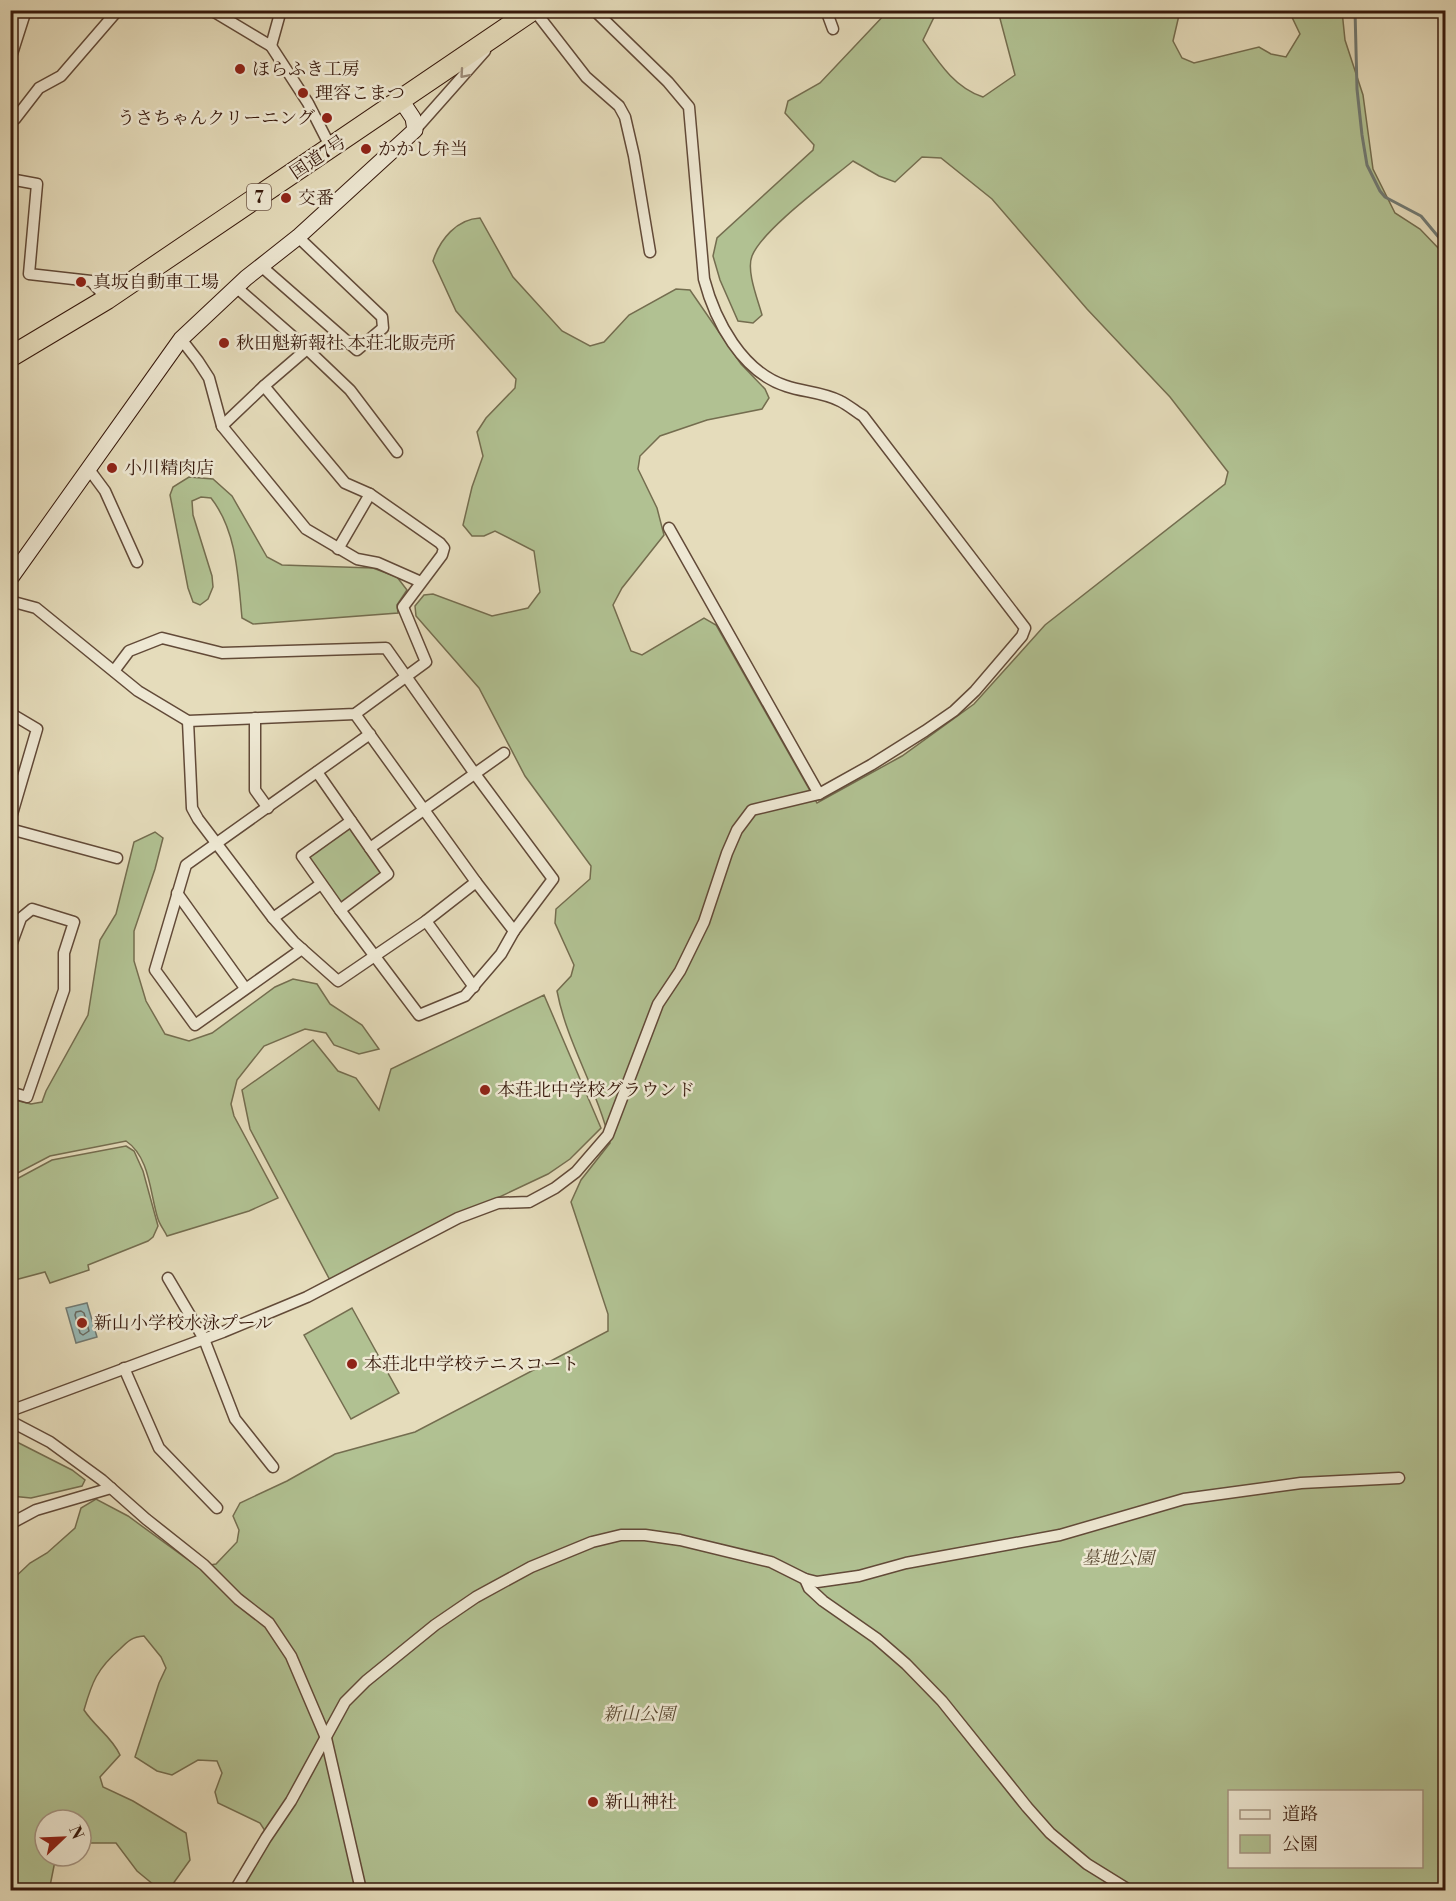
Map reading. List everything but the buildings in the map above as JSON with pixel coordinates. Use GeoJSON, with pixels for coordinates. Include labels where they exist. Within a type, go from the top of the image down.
{"type":"FeatureCollection","features":[{"type":"Feature","properties":{"kind":"highway","name":"国道7号"},"geometry":{"type":"LineString","coordinates":[[10,357],[107,299],[503,31],[526,13]]}},
{"type":"Feature","properties":{"kind":"street"},"geometry":{"type":"LineString","coordinates":[[11,55],[26,10]]}},
{"type":"Feature","properties":{"kind":"street"},"geometry":{"type":"LineString","coordinates":[[10,120],[15,119],[39,88],[61,76],[118,10]]}},
{"type":"Feature","properties":{"kind":"street"},"geometry":{"type":"LineString","coordinates":[[211,10],[271,46],[308,103],[331,148]]}},
{"type":"Feature","properties":{"kind":"street"},"geometry":{"type":"LineString","coordinates":[[271,46],[281,10]]}},
{"type":"Feature","properties":{"kind":"street"},"geometry":{"type":"LineString","coordinates":[[10,1411],[204,1339],[307,1297],[458,1218],[498,1203],[529,1202],[555,1188],[576,1172],[608,1135],[658,1005],[680,971],[704,922],[737,830],[752,810],[819,794],[871,765],[954,711],[1002,662],[1022,636],[1025,628],[863,416],[840,400],[785,386],[762,374],[732,342],[710,300],[705,279],[689,107],[668,82],[594,10]]}},
{"type":"Feature","properties":{"kind":"street"},"geometry":{"type":"LineString","coordinates":[[826,10],[833,29]]}},
{"type":"Feature","properties":{"kind":"street"},"geometry":{"type":"LineString","coordinates":[[526,13],[586,77],[619,106],[625,117],[650,252]]}},
{"type":"Feature","properties":{"kind":"street"},"geometry":{"type":"LineString","coordinates":[[10,579],[181,339],[236,287],[298,237],[415,130],[503,31]]}},
{"type":"Feature","properties":{"kind":"street"},"geometry":{"type":"LineString","coordinates":[[401,100],[413,118],[415,130]]}},
{"type":"Feature","properties":{"kind":"street"},"geometry":{"type":"LineString","coordinates":[[10,179],[37,184],[30,274],[91,281],[107,299]]}},
{"type":"Feature","properties":{"kind":"street"},"geometry":{"type":"LineString","coordinates":[[261,266],[357,350],[369,341],[383,328],[382,317],[298,237]]}},
{"type":"Feature","properties":{"kind":"street"},"geometry":{"type":"LineString","coordinates":[[236,287],[350,390],[397,452]]}},
{"type":"Feature","properties":{"kind":"street"},"geometry":{"type":"LineString","coordinates":[[181,339],[209,378],[222,426],[306,528],[357,559],[378,562],[421,582]]}},
{"type":"Feature","properties":{"kind":"street"},"geometry":{"type":"LineString","coordinates":[[222,426],[307,349]]}},
{"type":"Feature","properties":{"kind":"street"},"geometry":{"type":"LineString","coordinates":[[10,601],[36,608],[138,691],[188,721],[355,714],[426,662],[403,607],[442,555],[444,549],[440,543],[370,494],[345,483],[264,386]]}},
{"type":"Feature","properties":{"kind":"street"},"geometry":{"type":"LineString","coordinates":[[88,468],[105,491],[138,562]]}},
{"type":"Feature","properties":{"kind":"street"},"geometry":{"type":"LineString","coordinates":[[338,549],[370,494]]}},
{"type":"Feature","properties":{"kind":"street"},"geometry":{"type":"LineString","coordinates":[[669,528],[819,794]]}},
{"type":"Feature","properties":{"kind":"street"},"geometry":{"type":"LineString","coordinates":[[114,671],[129,651],[162,638],[222,653],[386,648],[553,879],[514,931],[501,954],[474,987],[465,996],[419,1015],[302,856],[351,821]]}},
{"type":"Feature","properties":{"kind":"street"},"geometry":{"type":"LineString","coordinates":[[10,713],[37,729],[10,821]]}},
{"type":"Feature","properties":{"kind":"street"},"geometry":{"type":"LineString","coordinates":[[355,714],[423,810],[514,931]]}},
{"type":"Feature","properties":{"kind":"street"},"geometry":{"type":"LineString","coordinates":[[255,718],[255,790],[268,808]]}},
{"type":"Feature","properties":{"kind":"street"},"geometry":{"type":"LineString","coordinates":[[188,721],[192,808],[215,843],[273,918],[302,949],[338,981],[426,921],[476,882]]}},
{"type":"Feature","properties":{"kind":"street"},"geometry":{"type":"LineString","coordinates":[[302,949],[195,1025],[155,970],[186,866],[370,734]]}},
{"type":"Feature","properties":{"kind":"street"},"geometry":{"type":"LineString","coordinates":[[370,848],[504,753]]}},
{"type":"Feature","properties":{"kind":"street"},"geometry":{"type":"LineString","coordinates":[[317,772],[388,874],[340,910]]}},
{"type":"Feature","properties":{"kind":"street"},"geometry":{"type":"LineString","coordinates":[[10,829],[117,858]]}},
{"type":"Feature","properties":{"kind":"street"},"geometry":{"type":"LineString","coordinates":[[273,918],[321,884]]}},
{"type":"Feature","properties":{"kind":"street"},"geometry":{"type":"LineString","coordinates":[[177,893],[245,988]]}},
{"type":"Feature","properties":{"kind":"street"},"geometry":{"type":"LineString","coordinates":[[10,948],[21,918],[32,909],[74,922],[64,953],[64,990],[27,1096],[10,1092]]}},
{"type":"Feature","properties":{"kind":"street"},"geometry":{"type":"LineString","coordinates":[[426,921],[474,987]]}},
{"type":"Feature","properties":{"kind":"street"},"geometry":{"type":"LineString","coordinates":[[168,1278],[204,1339],[235,1419],[273,1467]]}},
{"type":"Feature","properties":{"kind":"street"},"geometry":{"type":"LineString","coordinates":[[124,1368],[159,1448],[217,1508]]}},
{"type":"Feature","properties":{"kind":"street"},"geometry":{"type":"LineString","coordinates":[[10,1420],[50,1442],[111,1488],[204,1565],[238,1599],[269,1623],[291,1656],[326,1738],[361,1890]]}},
{"type":"Feature","properties":{"kind":"street"},"geometry":{"type":"LineString","coordinates":[[235,1890],[291,1802],[345,1702],[366,1681],[435,1625],[476,1597],[531,1567],[592,1542],[621,1535],[680,1539],[771,1562],[805,1579],[817,1582],[859,1576],[906,1563],[1060,1535],[1184,1499],[1301,1483],[1399,1478]]}},
{"type":"Feature","properties":{"kind":"street"},"geometry":{"type":"LineString","coordinates":[[10,1524],[36,1510],[111,1488]]}},
{"type":"Feature","properties":{"kind":"street"},"geometry":{"type":"LineString","coordinates":[[805,1579],[809,1588],[823,1601],[876,1638],[942,1701],[1027,1808],[1050,1833],[1087,1864],[1129,1890]]}},
{"type":"Feature","properties":{"kind":"green space"},"geometry":{"type":"Polygon","coordinates":[[[888,11],[937,11],[923,40],[956,81],[964,88],[983,97],[1015,75],[998,11],[1180,11],[1173,41],[1182,58],[1194,63],[1259,47],[1271,54],[1286,57],[1300,34],[1289,11],[1342,11],[1345,40],[1363,95],[1373,169],[1395,213],[1420,229],[1441,251],[1445,263],[1445,1890],[239,1890],[271,1840],[260,1823],[218,1803],[215,1792],[222,1773],[217,1761],[198,1760],[172,1775],[157,1771],[135,1757],[166,1668],[161,1657],[144,1636],[136,1637],[128,1642],[106,1663],[93,1684],[84,1710],[113,1743],[120,1755],[100,1777],[103,1787],[133,1801],[186,1833],[190,1860],[170,1888],[160,1890],[137,1871],[116,1843],[93,1843],[93,1808],[33,1808],[33,1868],[54,1868],[50,1886],[45,1890],[11,1890],[11,1581],[75,1528],[81,1508],[96,1499],[128,1516],[198,1567],[216,1564],[237,1542],[239,1530],[233,1516],[240,1503],[287,1481],[335,1454],[415,1432],[608,1331],[608,1314],[571,1202],[581,1180],[610,1143],[598,1104],[568,1030],[557,991],[571,976],[574,965],[555,923],[556,909],[590,879],[591,866],[525,776],[479,688],[416,616],[415,606],[424,595],[433,594],[492,616],[528,608],[540,592],[534,551],[495,531],[484,536],[472,536],[463,525],[472,487],[483,456],[477,432],[486,418],[515,388],[516,379],[456,311],[433,261],[445,238],[464,222],[480,218],[513,277],[562,331],[590,346],[604,342],[629,315],[676,289],[690,290],[741,364],[765,389],[769,398],[762,409],[707,420],[660,436],[640,456],[638,469],[657,508],[664,535],[622,588],[613,605],[631,651],[642,655],[704,618],[716,625],[817,803],[902,756],[974,704],[1045,625],[1225,484],[1228,472],[1170,397],[1087,309],[992,199],[941,158],[922,157],[895,182],[853,161],[828,181],[797,206],[758,245],[752,256],[750,269],[762,315],[753,323],[738,321],[720,280],[713,256],[717,238],[813,150],[814,145],[785,113],[788,101],[820,83],[888,11]]]}},
{"type":"Feature","properties":{"kind":"green space"},"geometry":{"type":"Polygon","coordinates":[[[189,477],[213,479],[232,496],[267,557],[282,565],[373,568],[397,577],[407,590],[397,605],[398,613],[253,624],[242,618],[235,555],[226,525],[211,498],[201,497],[192,501],[193,515],[212,576],[213,587],[208,599],[200,605],[193,602],[188,588],[170,495],[173,487],[189,477]]]}},
{"type":"Feature","properties":{"kind":"green space"},"geometry":{"type":"Polygon","coordinates":[[[351,821],[388,874],[340,910],[302,856],[351,821]]]}},
{"type":"Feature","properties":{"kind":"green space"},"geometry":{"type":"Polygon","coordinates":[[[155,832],[163,838],[134,931],[134,961],[146,1001],[165,1034],[189,1041],[212,1033],[275,987],[293,979],[317,984],[330,1004],[362,1025],[379,1049],[359,1054],[334,1045],[326,1033],[305,1029],[264,1046],[237,1080],[231,1104],[234,1116],[278,1198],[249,1211],[167,1236],[158,1219],[145,1166],[134,1148],[126,1141],[50,1156],[10,1177],[11,1099],[31,1104],[42,1102],[88,1015],[100,940],[116,914],[134,842],[155,832]]]}},
{"type":"Feature","properties":{"kind":"green space"},"geometry":{"type":"Polygon","coordinates":[[[544,995],[601,1128],[570,1159],[548,1174],[491,1201],[332,1284],[250,1129],[242,1090],[313,1040],[338,1071],[356,1078],[379,1110],[391,1069],[544,995]]]}},
{"type":"Feature","properties":{"kind":"green space"},"geometry":{"type":"Polygon","coordinates":[[[126,1146],[134,1151],[143,1171],[158,1226],[153,1237],[88,1265],[89,1270],[50,1283],[45,1272],[11,1281],[11,1182],[52,1160],[126,1146]]]}},
{"type":"Feature","properties":{"kind":"green space","name":"本荘北中学校テニスコート"},"geometry":{"type":"Polygon","coordinates":[[[352,1308],[399,1393],[351,1419],[304,1335],[352,1308]]]}},
{"type":"Feature","properties":{"kind":"green space"},"geometry":{"type":"Polygon","coordinates":[[[11,1439],[72,1470],[85,1480],[82,1486],[31,1498],[11,1496],[11,1439]]]}},
{"type":"Feature","properties":{"kind":"water","name":"新山小学校水泳プール"},"geometry":{"type":"Polygon","coordinates":[[[87,1303],[97,1337],[76,1343],[66,1308],[87,1303]]]}},
{"type":"Feature","properties":{"kind":"waterway"},"geometry":{"type":"LineString","coordinates":[[1355,10],[1357,89],[1367,165],[1385,197],[1421,216],[1446,246]]}},
{"type":"Feature","properties":{"kind":"place","name":"ほらふき工房"},"geometry":{"type":"Point","coordinates":[240,69]}},
{"type":"Feature","properties":{"kind":"place","name":"理容こまつ"},"geometry":{"type":"Point","coordinates":[303,93]}},
{"type":"Feature","properties":{"kind":"place","name":"うさちゃんクリーニング"},"geometry":{"type":"Point","coordinates":[327,118]}},
{"type":"Feature","properties":{"kind":"place","name":"かかし弁当"},"geometry":{"type":"Point","coordinates":[366,149]}},
{"type":"Feature","properties":{"kind":"place","name":"交番"},"geometry":{"type":"Point","coordinates":[286,198]}},
{"type":"Feature","properties":{"kind":"place","name":"真坂自動車工場"},"geometry":{"type":"Point","coordinates":[81,282]}},
{"type":"Feature","properties":{"kind":"place","name":"秋田魁新報社 本荘北販売所"},"geometry":{"type":"Point","coordinates":[224,343]}},
{"type":"Feature","properties":{"kind":"place","name":"小川精肉店"},"geometry":{"type":"Point","coordinates":[112,468]}},
{"type":"Feature","properties":{"kind":"place","name":"本荘北中学校グラウンド"},"geometry":{"type":"Point","coordinates":[485,1090]}},
{"type":"Feature","properties":{"kind":"place","name":"新山小学校水泳プール"},"geometry":{"type":"Point","coordinates":[82,1323]}},
{"type":"Feature","properties":{"kind":"place","name":"本荘北中学校テニスコート"},"geometry":{"type":"Point","coordinates":[352,1364]}},
{"type":"Feature","properties":{"kind":"place","name":"新山神社"},"geometry":{"type":"Point","coordinates":[593,1802]}},
{"type":"Feature","properties":{"kind":"park label","name":"墓地公園"},"geometry":{"type":"Point","coordinates":[1118,1558]}},
{"type":"Feature","properties":{"kind":"park label","name":"新山公園"},"geometry":{"type":"Point","coordinates":[639,1714]}}]}
